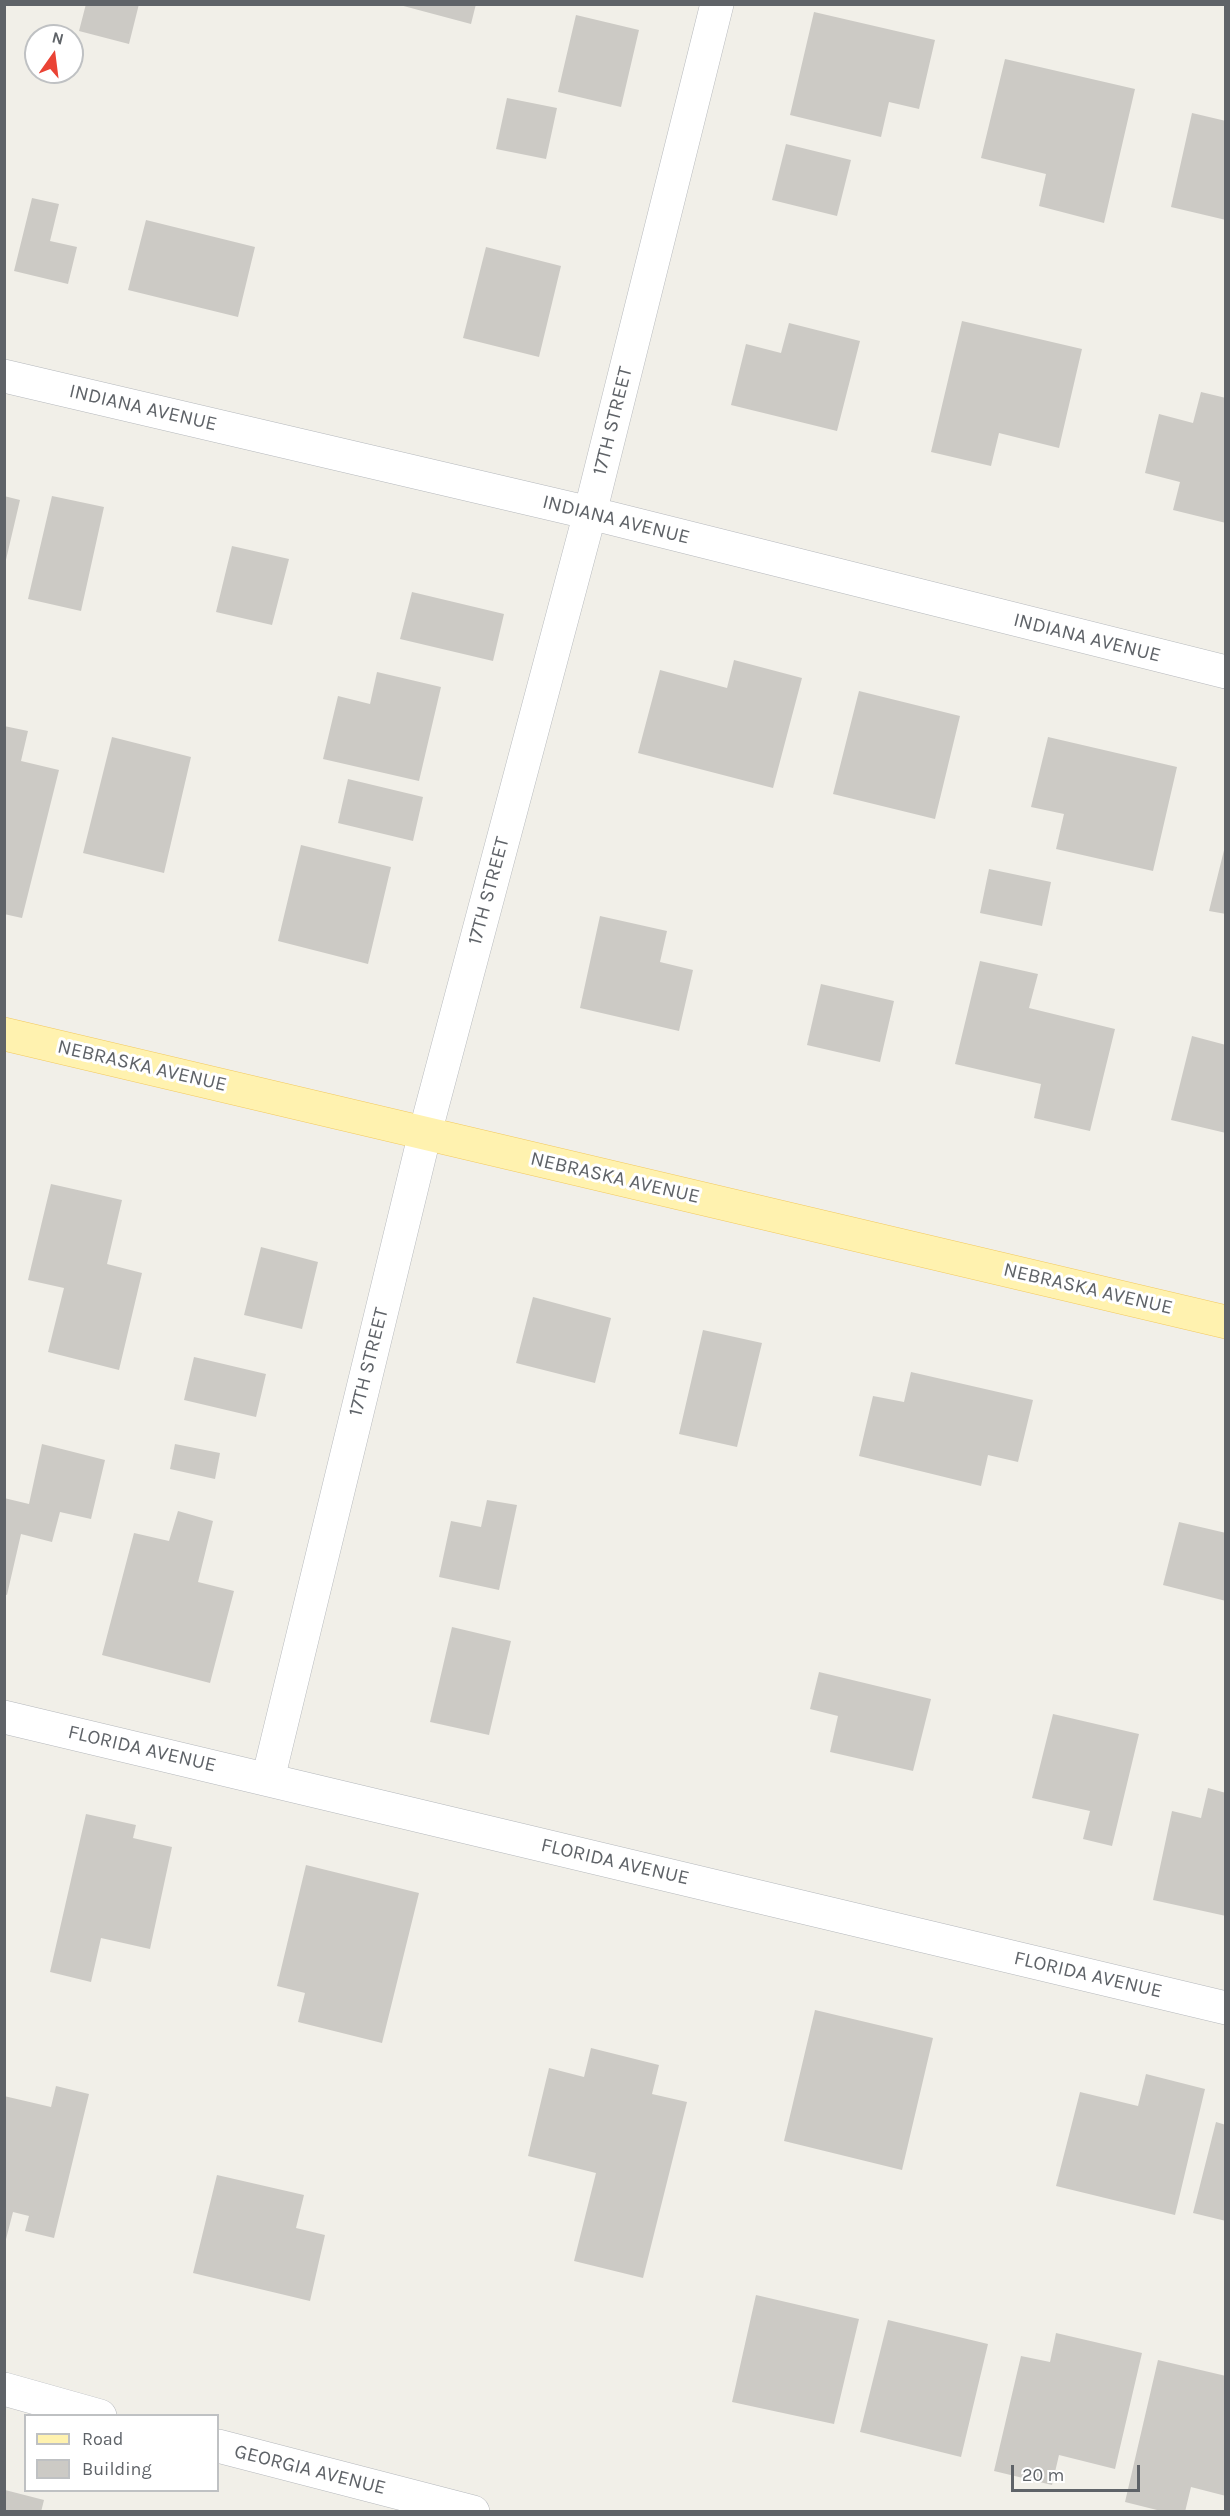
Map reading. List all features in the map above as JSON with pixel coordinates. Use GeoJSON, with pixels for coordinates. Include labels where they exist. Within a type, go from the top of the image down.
{"type":"FeatureCollection","features":[{"type":"Feature","properties":{"kind":"main road","name":"NEBRASKA AVENUE"},"geometry":{"type":"LineString","coordinates":[[4,1034],[1226,1322]]}},
{"type":"Feature","properties":{"kind":"street","name":"17TH STREET"},"geometry":{"type":"LineString","coordinates":[[268,1779],[424,1133],[590,513],[717,4]]}},
{"type":"Feature","properties":{"kind":"street","name":"INDIANA AVENUE"},"geometry":{"type":"LineString","coordinates":[[4,376],[590,513],[1226,672]]}},
{"type":"Feature","properties":{"kind":"street","name":"FLORIDA AVENUE"},"geometry":{"type":"LineString","coordinates":[[4,1717],[1226,2008]]}},
{"type":"Feature","properties":{"kind":"street"},"geometry":{"type":"LineString","coordinates":[[4,2389],[96,2414]]}},
{"type":"Feature","properties":{"kind":"street","name":"GEORGIA AVENUE"},"geometry":{"type":"LineString","coordinates":[[219,2446],[473,2511]]}},
{"type":"Feature","properties":{"kind":"building"},"geometry":{"type":"Polygon","coordinates":[[[86,4],[139,4],[129,44],[84,32],[84,24],[81,24],[86,4]]]}},
{"type":"Feature","properties":{"kind":"building"},"geometry":{"type":"Polygon","coordinates":[[[396,4],[476,4],[471,24],[396,4]]]}},
{"type":"Feature","properties":{"kind":"building"},"geometry":{"type":"Polygon","coordinates":[[[814,12],[935,40],[919,109],[889,102],[881,137],[790,115],[814,12]]]}},
{"type":"Feature","properties":{"kind":"building"},"geometry":{"type":"Polygon","coordinates":[[[576,15],[639,30],[621,107],[558,92],[576,15]]]}},
{"type":"Feature","properties":{"kind":"building"},"geometry":{"type":"Polygon","coordinates":[[[1005,59],[1135,89],[1104,223],[1039,206],[1046,174],[981,158],[1005,59]]]}},
{"type":"Feature","properties":{"kind":"building"},"geometry":{"type":"Polygon","coordinates":[[[507,98],[557,108],[546,159],[496,149],[507,98]]]}},
{"type":"Feature","properties":{"kind":"building"},"geometry":{"type":"Polygon","coordinates":[[[1192,113],[1226,121],[1226,220],[1171,207],[1192,113]]]}},
{"type":"Feature","properties":{"kind":"building"},"geometry":{"type":"Polygon","coordinates":[[[786,144],[851,160],[837,216],[772,200],[786,144]]]}},
{"type":"Feature","properties":{"kind":"building"},"geometry":{"type":"Polygon","coordinates":[[[32,198],[59,204],[50,241],[77,247],[68,284],[14,271],[32,198]]]}},
{"type":"Feature","properties":{"kind":"building"},"geometry":{"type":"Polygon","coordinates":[[[146,220],[255,247],[238,317],[128,290],[146,220]]]}},
{"type":"Feature","properties":{"kind":"building"},"geometry":{"type":"Polygon","coordinates":[[[486,247],[561,266],[539,357],[463,338],[486,247]]]}},
{"type":"Feature","properties":{"kind":"building"},"geometry":{"type":"Polygon","coordinates":[[[962,321],[1082,349],[1059,448],[999,433],[991,466],[931,452],[962,321]]]}},
{"type":"Feature","properties":{"kind":"building"},"geometry":{"type":"Polygon","coordinates":[[[789,323],[860,341],[837,431],[731,405],[746,344],[781,353],[789,323]]]}},
{"type":"Feature","properties":{"kind":"building"},"geometry":{"type":"Polygon","coordinates":[[[1201,392],[1226,398],[1226,523],[1173,510],[1180,482],[1145,473],[1159,414],[1193,423],[1201,392]]]}},
{"type":"Feature","properties":{"kind":"building"},"geometry":{"type":"Polygon","coordinates":[[[4,496],[20,500],[5,564],[4,563],[4,496]]]}},
{"type":"Feature","properties":{"kind":"building"},"geometry":{"type":"Polygon","coordinates":[[[52,496],[104,507],[81,611],[28,599],[52,496]]]}},
{"type":"Feature","properties":{"kind":"building"},"geometry":{"type":"Polygon","coordinates":[[[232,546],[289,559],[272,625],[216,612],[232,546]]]}},
{"type":"Feature","properties":{"kind":"building"},"geometry":{"type":"Polygon","coordinates":[[[412,592],[504,614],[493,661],[400,639],[412,592]]]}},
{"type":"Feature","properties":{"kind":"building"},"geometry":{"type":"Polygon","coordinates":[[[734,660],[802,678],[773,788],[638,753],[660,670],[727,688],[734,660]]]}},
{"type":"Feature","properties":{"kind":"building"},"geometry":{"type":"Polygon","coordinates":[[[377,672],[441,687],[419,781],[323,759],[338,696],[370,704],[377,672]]]}},
{"type":"Feature","properties":{"kind":"building"},"geometry":{"type":"Polygon","coordinates":[[[859,691],[960,716],[935,819],[833,794],[859,691]]]}},
{"type":"Feature","properties":{"kind":"building"},"geometry":{"type":"Polygon","coordinates":[[[4,726],[28,731],[21,761],[59,770],[22,918],[4,914],[4,726]]]}},
{"type":"Feature","properties":{"kind":"building"},"geometry":{"type":"Polygon","coordinates":[[[112,737],[191,757],[164,873],[83,853],[112,737]]]}},
{"type":"Feature","properties":{"kind":"building"},"geometry":{"type":"Polygon","coordinates":[[[1048,737],[1177,767],[1153,871],[1056,849],[1064,814],[1031,807],[1048,737]]]}},
{"type":"Feature","properties":{"kind":"building"},"geometry":{"type":"Polygon","coordinates":[[[348,779],[423,797],[413,841],[338,823],[348,779]]]}},
{"type":"Feature","properties":{"kind":"building"},"geometry":{"type":"Polygon","coordinates":[[[1226,842],[1226,914],[1209,911],[1226,842]]]}},
{"type":"Feature","properties":{"kind":"building"},"geometry":{"type":"Polygon","coordinates":[[[301,845],[391,867],[368,964],[278,941],[301,845]]]}},
{"type":"Feature","properties":{"kind":"building"},"geometry":{"type":"Polygon","coordinates":[[[989,869],[1051,882],[1042,926],[980,913],[989,869]]]}},
{"type":"Feature","properties":{"kind":"building"},"geometry":{"type":"Polygon","coordinates":[[[600,916],[667,931],[660,962],[693,970],[679,1031],[580,1008],[600,916]]]}},
{"type":"Feature","properties":{"kind":"building"},"geometry":{"type":"Polygon","coordinates":[[[980,961],[1038,974],[1029,1008],[1115,1029],[1090,1131],[1034,1118],[1041,1084],[955,1064],[980,961]]]}},
{"type":"Feature","properties":{"kind":"building"},"geometry":{"type":"Polygon","coordinates":[[[821,984],[894,1001],[880,1062],[807,1045],[821,984]]]}},
{"type":"Feature","properties":{"kind":"building"},"geometry":{"type":"Polygon","coordinates":[[[1192,1036],[1226,1045],[1226,1133],[1171,1120],[1192,1036]]]}},
{"type":"Feature","properties":{"kind":"building"},"geometry":{"type":"Polygon","coordinates":[[[51,1184],[122,1200],[107,1264],[142,1273],[119,1370],[48,1352],[64,1288],[28,1280],[51,1184]]]}},
{"type":"Feature","properties":{"kind":"building"},"geometry":{"type":"Polygon","coordinates":[[[261,1247],[318,1262],[302,1329],[244,1315],[261,1247]]]}},
{"type":"Feature","properties":{"kind":"building"},"geometry":{"type":"Polygon","coordinates":[[[533,1297],[611,1318],[595,1383],[516,1363],[533,1297]]]}},
{"type":"Feature","properties":{"kind":"building"},"geometry":{"type":"Polygon","coordinates":[[[703,1330],[762,1343],[737,1447],[679,1434],[703,1330]]]}},
{"type":"Feature","properties":{"kind":"building"},"geometry":{"type":"Polygon","coordinates":[[[194,1357],[266,1374],[256,1417],[184,1400],[194,1357]]]}},
{"type":"Feature","properties":{"kind":"building"},"geometry":{"type":"Polygon","coordinates":[[[911,1372],[1033,1400],[1018,1462],[988,1455],[981,1486],[859,1456],[873,1396],[904,1402],[911,1372]]]}},
{"type":"Feature","properties":{"kind":"building"},"geometry":{"type":"Polygon","coordinates":[[[42,1444],[105,1460],[91,1519],[60,1512],[52,1542],[21,1534],[7,1595],[4,1594],[4,1498],[29,1504],[42,1444]]]}},
{"type":"Feature","properties":{"kind":"building"},"geometry":{"type":"Polygon","coordinates":[[[175,1444],[220,1453],[215,1479],[170,1469],[175,1444]]]}},
{"type":"Feature","properties":{"kind":"building"},"geometry":{"type":"Polygon","coordinates":[[[487,1500],[517,1505],[499,1590],[439,1577],[451,1521],[481,1527],[487,1500]]]}},
{"type":"Feature","properties":{"kind":"building"},"geometry":{"type":"Polygon","coordinates":[[[178,1511],[213,1521],[198,1582],[234,1591],[210,1683],[102,1655],[134,1533],[169,1541],[178,1511]]]}},
{"type":"Feature","properties":{"kind":"building"},"geometry":{"type":"Polygon","coordinates":[[[1179,1522],[1226,1533],[1226,1601],[1163,1585],[1179,1522]]]}},
{"type":"Feature","properties":{"kind":"building"},"geometry":{"type":"Polygon","coordinates":[[[452,1627],[511,1641],[489,1735],[430,1722],[452,1627]]]}},
{"type":"Feature","properties":{"kind":"building"},"geometry":{"type":"Polygon","coordinates":[[[819,1672],[931,1699],[913,1771],[830,1752],[838,1716],[810,1709],[819,1672]]]}},
{"type":"Feature","properties":{"kind":"building"},"geometry":{"type":"Polygon","coordinates":[[[1053,1714],[1139,1734],[1112,1846],[1083,1839],[1090,1811],[1032,1798],[1053,1714]]]}},
{"type":"Feature","properties":{"kind":"building"},"geometry":{"type":"Polygon","coordinates":[[[1208,1788],[1226,1793],[1226,1916],[1153,1900],[1172,1811],[1201,1818],[1208,1788]]]}},
{"type":"Feature","properties":{"kind":"building"},"geometry":{"type":"Polygon","coordinates":[[[86,1814],[136,1825],[133,1838],[172,1847],[150,1949],[101,1938],[91,1982],[50,1972],[86,1814]]]}},
{"type":"Feature","properties":{"kind":"building"},"geometry":{"type":"Polygon","coordinates":[[[306,1865],[419,1893],[382,2043],[298,2022],[305,1993],[277,1986],[306,1865]]]}},
{"type":"Feature","properties":{"kind":"building"},"geometry":{"type":"Polygon","coordinates":[[[815,2010],[933,2038],[902,2170],[784,2141],[815,2010]]]}},
{"type":"Feature","properties":{"kind":"building"},"geometry":{"type":"Polygon","coordinates":[[[591,2048],[659,2065],[652,2094],[687,2102],[643,2278],[574,2261],[596,2173],[528,2156],[549,2068],[584,2077],[591,2048]]]}},
{"type":"Feature","properties":{"kind":"building"},"geometry":{"type":"Polygon","coordinates":[[[1146,2074],[1205,2089],[1175,2215],[1056,2186],[1080,2092],[1138,2106],[1146,2074]]]}},
{"type":"Feature","properties":{"kind":"building"},"geometry":{"type":"Polygon","coordinates":[[[56,2086],[89,2094],[54,2238],[25,2231],[29,2216],[13,2212],[4,2247],[4,2096],[51,2107],[56,2086]]]}},
{"type":"Feature","properties":{"kind":"building"},"geometry":{"type":"Polygon","coordinates":[[[1216,2122],[1226,2125],[1226,2221],[1193,2213],[1216,2122]]]}},
{"type":"Feature","properties":{"kind":"building"},"geometry":{"type":"Polygon","coordinates":[[[217,2175],[304,2195],[296,2228],[325,2235],[310,2301],[193,2273],[217,2175]]]}},
{"type":"Feature","properties":{"kind":"building"},"geometry":{"type":"Polygon","coordinates":[[[756,2295],[859,2319],[834,2424],[732,2402],[756,2295]]]}},
{"type":"Feature","properties":{"kind":"building"},"geometry":{"type":"Polygon","coordinates":[[[888,2320],[988,2344],[961,2457],[860,2432],[888,2320]]]}},
{"type":"Feature","properties":{"kind":"building"},"geometry":{"type":"Polygon","coordinates":[[[1056,2333],[1142,2353],[1115,2469],[1059,2455],[1052,2485],[994,2471],[1021,2356],[1050,2362],[1056,2333]]]}},
{"type":"Feature","properties":{"kind":"building"},"geometry":{"type":"Polygon","coordinates":[[[1158,2360],[1226,2376],[1226,2496],[1191,2487],[1185,2512],[1165,2512],[1125,2502],[1158,2360]]]}},
{"type":"Feature","properties":{"kind":"building"},"geometry":{"type":"Polygon","coordinates":[[[5,2490],[44,2500],[41,2512],[5,2512],[5,2490]]]}}]}
